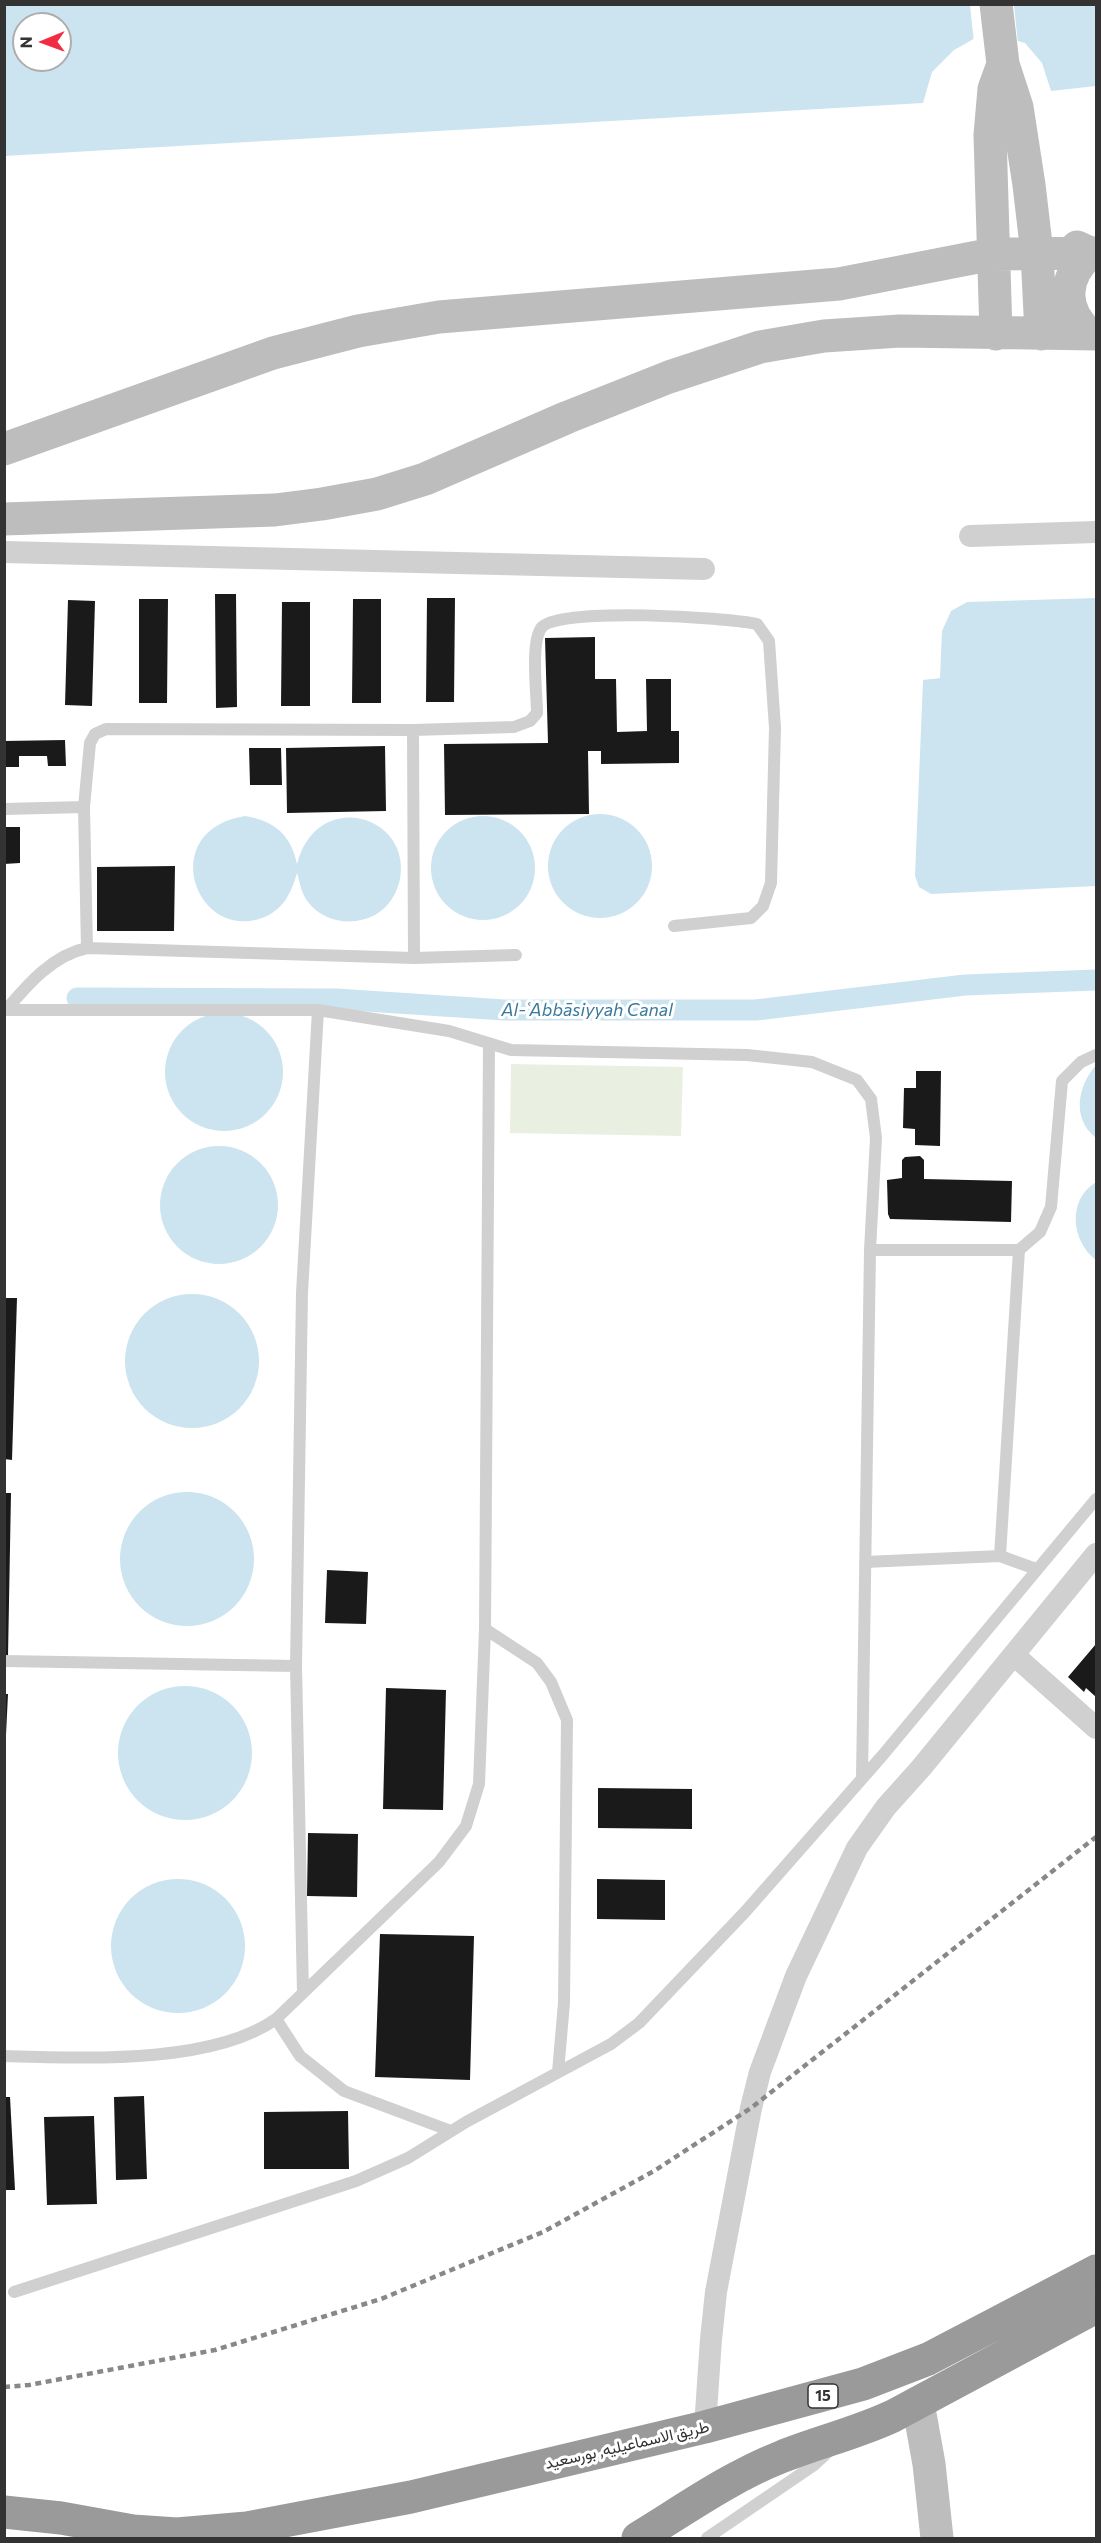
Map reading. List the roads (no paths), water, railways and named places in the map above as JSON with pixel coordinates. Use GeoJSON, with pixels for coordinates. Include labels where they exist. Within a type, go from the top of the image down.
{"type":"FeatureCollection","features":[{"type":"Feature","properties":{"kind":"highway","name":"طريق الاسماعيليه, بورسعيد"},"geometry":{"type":"LineString","coordinates":[[4,2512],[61,2518],[133,2531],[177,2534],[247,2528],[411,2497],[705,2427],[830,2394],[928,2359],[1096,2271]]}},
{"type":"Feature","properties":{"kind":"highway"},"geometry":{"type":"LineString","coordinates":[[638,2538],[719,2487],[750,2471],[782,2456],[868,2428],[1096,2307]]}},
{"type":"Feature","properties":{"kind":"highway"},"geometry":{"type":"LineString","coordinates":[[4,2534],[49,2538]]}},
{"type":"Feature","properties":{"kind":"main road"},"geometry":{"type":"LineString","coordinates":[[996,4],[1001,51],[1017,107],[1029,185],[1037,253],[1041,334]]}},
{"type":"Feature","properties":{"kind":"main road"},"geometry":{"type":"LineString","coordinates":[[996,334],[991,127],[994,89],[1001,51]]}},
{"type":"Feature","properties":{"kind":"main road"},"geometry":{"type":"LineString","coordinates":[[1029,185],[1036,208],[1049,228],[1067,243],[1094,253]]}},
{"type":"Feature","properties":{"kind":"main road"},"geometry":{"type":"LineString","coordinates":[[4,449],[273,353],[358,331],[439,317],[839,284],[993,254],[1094,253]]}},
{"type":"Feature","properties":{"kind":"main road"},"geometry":{"type":"LineString","coordinates":[[1093,334],[1074,316],[1069,293],[1074,271],[1094,253]]}},
{"type":"Feature","properties":{"kind":"main road"},"geometry":{"type":"LineString","coordinates":[[4,519],[275,510],[377,494],[425,479],[568,417],[669,377],[760,347],[824,336],[900,331],[1093,334]]}},
{"type":"Feature","properties":{"kind":"main road"},"geometry":{"type":"LineString","coordinates":[[918,2403],[929,2464],[937,2538]]}},
{"type":"Feature","properties":{"kind":"street"},"geometry":{"type":"LineString","coordinates":[[970,536],[1096,532]]}},
{"type":"Feature","properties":{"kind":"street"},"geometry":{"type":"LineString","coordinates":[[4,552],[704,569]]}},
{"type":"Feature","properties":{"kind":"street"},"geometry":{"type":"LineString","coordinates":[[705,2427],[711,2339],[726,2237],[760,2072],[776,2024],[830,1902],[857,1848],[886,1807],[1096,1554]]}},
{"type":"Feature","properties":{"kind":"street"},"geometry":{"type":"LineString","coordinates":[[1014,1655],[1096,1728]]}},
{"type":"Feature","properties":{"kind":"lane"},"geometry":{"type":"LineString","coordinates":[[87,948],[84,807],[90,743],[95,734],[106,729],[413,730],[514,727],[530,721],[537,713],[535,645],[542,628],[554,620],[630,614],[737,620],[757,624],[769,641],[775,728],[771,883],[763,906],[751,918],[674,926]]}},
{"type":"Feature","properties":{"kind":"lane"},"geometry":{"type":"LineString","coordinates":[[413,730],[414,958]]}},
{"type":"Feature","properties":{"kind":"lane"},"geometry":{"type":"LineString","coordinates":[[4,809],[84,807]]}},
{"type":"Feature","properties":{"kind":"lane"},"geometry":{"type":"LineString","coordinates":[[5,1010],[27,985],[53,963],[70,951],[87,948],[414,958],[516,955]]}},
{"type":"Feature","properties":{"kind":"lane"},"geometry":{"type":"LineString","coordinates":[[5,1010],[318,1010],[449,1031],[511,1050],[747,1055],[812,1062],[857,1080],[871,1099],[876,1138],[870,1250],[862,1778]]}},
{"type":"Feature","properties":{"kind":"lane"},"geometry":{"type":"LineString","coordinates":[[303,1992],[296,1666],[302,1293],[318,1010]]}},
{"type":"Feature","properties":{"kind":"lane"},"geometry":{"type":"LineString","coordinates":[[4,2056],[166,2054],[213,2047],[259,2031],[276,2019],[440,1862],[466,1826],[479,1784],[485,1629],[489,1043]]}},
{"type":"Feature","properties":{"kind":"lane"},"geometry":{"type":"LineString","coordinates":[[870,1250],[1019,1250],[1040,1232],[1051,1207],[1062,1081],[1081,1062],[1096,1054]]}},
{"type":"Feature","properties":{"kind":"lane"},"geometry":{"type":"LineString","coordinates":[[1000,1556],[1019,1250]]}},
{"type":"Feature","properties":{"kind":"lane"},"geometry":{"type":"LineString","coordinates":[[14,2292],[356,2181],[408,2158],[451,2131],[611,2044],[639,2023],[745,1912],[862,1778],[1096,1499]]}},
{"type":"Feature","properties":{"kind":"lane"},"geometry":{"type":"LineString","coordinates":[[865,1562],[1000,1556],[1036,1569]]}},
{"type":"Feature","properties":{"kind":"lane"},"geometry":{"type":"LineString","coordinates":[[485,1629],[537,1663],[551,1682],[567,1720],[564,2003],[558,2072]]}},
{"type":"Feature","properties":{"kind":"lane"},"geometry":{"type":"LineString","coordinates":[[4,1661],[296,1666]]}},
{"type":"Feature","properties":{"kind":"lane"},"geometry":{"type":"LineString","coordinates":[[276,2019],[300,2056],[344,2091],[451,2131]]}},
{"type":"Feature","properties":{"kind":"lane"},"geometry":{"type":"LineString","coordinates":[[707,2538],[814,2465],[842,2437]]}},
{"type":"Feature","properties":{"kind":"water"},"geometry":{"type":"Polygon","coordinates":[[[5,5],[1096,5],[1096,86],[1051,91],[1042,63],[1025,43],[986,32],[954,50],[932,72],[923,103],[5,156],[5,5]]]}},
{"type":"Feature","properties":{"kind":"water"},"geometry":{"type":"Polygon","coordinates":[[[1096,598],[1096,886],[931,894],[919,887],[915,876],[923,680],[940,678],[942,631],[951,611],[967,602],[1096,598]]]}},
{"type":"Feature","properties":{"kind":"water"},"geometry":{"type":"Polygon","coordinates":[[[600,814],[620,818],[637,829],[648,846],[652,866],[648,886],[637,903],[620,914],[600,918],[580,914],[563,903],[552,886],[548,866],[552,846],[563,829],[580,818],[600,814]]]}},
{"type":"Feature","properties":{"kind":"water"},"geometry":{"type":"Polygon","coordinates":[[[245,816],[256,818],[280,831],[291,845],[297,864],[308,840],[323,825],[342,818],[360,819],[378,826],[392,839],[400,857],[400,879],[397,890],[384,909],[375,915],[357,921],[339,920],[314,909],[302,892],[297,873],[292,888],[281,906],[269,915],[238,921],[219,914],[204,900],[195,881],[194,861],[201,841],[217,825],[245,816]]]}},
{"type":"Feature","properties":{"kind":"water"},"geometry":{"type":"Polygon","coordinates":[[[483,816],[503,820],[520,831],[531,848],[535,868],[531,888],[520,905],[503,916],[483,920],[463,916],[446,905],[435,888],[431,868],[435,848],[446,831],[463,820],[483,816]]]}},
{"type":"Feature","properties":{"kind":"water"},"geometry":{"type":"Polygon","coordinates":[[[224,1013],[247,1017],[266,1030],[279,1049],[283,1072],[279,1095],[266,1114],[247,1127],[224,1131],[201,1127],[182,1114],[169,1095],[165,1072],[169,1049],[182,1030],[201,1017],[224,1013]]]}},
{"type":"Feature","properties":{"kind":"water"},"geometry":{"type":"Polygon","coordinates":[[[1096,1065],[1096,1138],[1083,1121],[1080,1102],[1085,1082],[1096,1065]]]}},
{"type":"Feature","properties":{"kind":"water"},"geometry":{"type":"Polygon","coordinates":[[[219,1146],[242,1150],[261,1163],[274,1182],[278,1205],[274,1228],[261,1247],[242,1260],[219,1264],[196,1260],[177,1247],[164,1228],[160,1205],[164,1182],[177,1163],[196,1150],[219,1146]]]}},
{"type":"Feature","properties":{"kind":"water"},"geometry":{"type":"Polygon","coordinates":[[[1096,1182],[1096,1260],[1081,1242],[1076,1221],[1080,1199],[1096,1182]]]}},
{"type":"Feature","properties":{"kind":"water"},"geometry":{"type":"Polygon","coordinates":[[[192,1294],[218,1299],[240,1313],[254,1335],[259,1361],[254,1387],[240,1409],[218,1423],[192,1428],[166,1423],[144,1409],[130,1387],[125,1361],[130,1335],[144,1313],[166,1299],[192,1294]]]}},
{"type":"Feature","properties":{"kind":"water"},"geometry":{"type":"Polygon","coordinates":[[[187,1492],[213,1497],[235,1511],[249,1533],[254,1559],[249,1585],[235,1607],[213,1621],[187,1626],[161,1621],[139,1607],[125,1585],[120,1559],[125,1533],[139,1511],[161,1497],[187,1492]]]}},
{"type":"Feature","properties":{"kind":"water"},"geometry":{"type":"Polygon","coordinates":[[[185,1686],[211,1691],[233,1705],[247,1727],[252,1753],[247,1779],[233,1801],[211,1815],[185,1820],[159,1815],[137,1801],[123,1779],[118,1753],[123,1727],[137,1705],[159,1691],[185,1686]]]}},
{"type":"Feature","properties":{"kind":"water"},"geometry":{"type":"Polygon","coordinates":[[[178,1879],[204,1884],[226,1898],[240,1920],[245,1946],[240,1972],[226,1994],[204,2008],[178,2013],[152,2008],[130,1994],[116,1972],[111,1946],[116,1920],[130,1898],[152,1884],[178,1879]]]}},
{"type":"Feature","properties":{"kind":"waterway","name":"Al-ʿAbbāsiyyah Canal"},"geometry":{"type":"LineString","coordinates":[[77,998],[336,999],[504,1010],[756,1010],[965,985],[1096,980]]}},
{"type":"Feature","properties":{"kind":"railway"},"geometry":{"type":"LineString","coordinates":[[4,2387],[29,2385],[215,2350],[381,2299],[543,2232],[654,2171],[751,2108],[1096,1837]]}}]}
